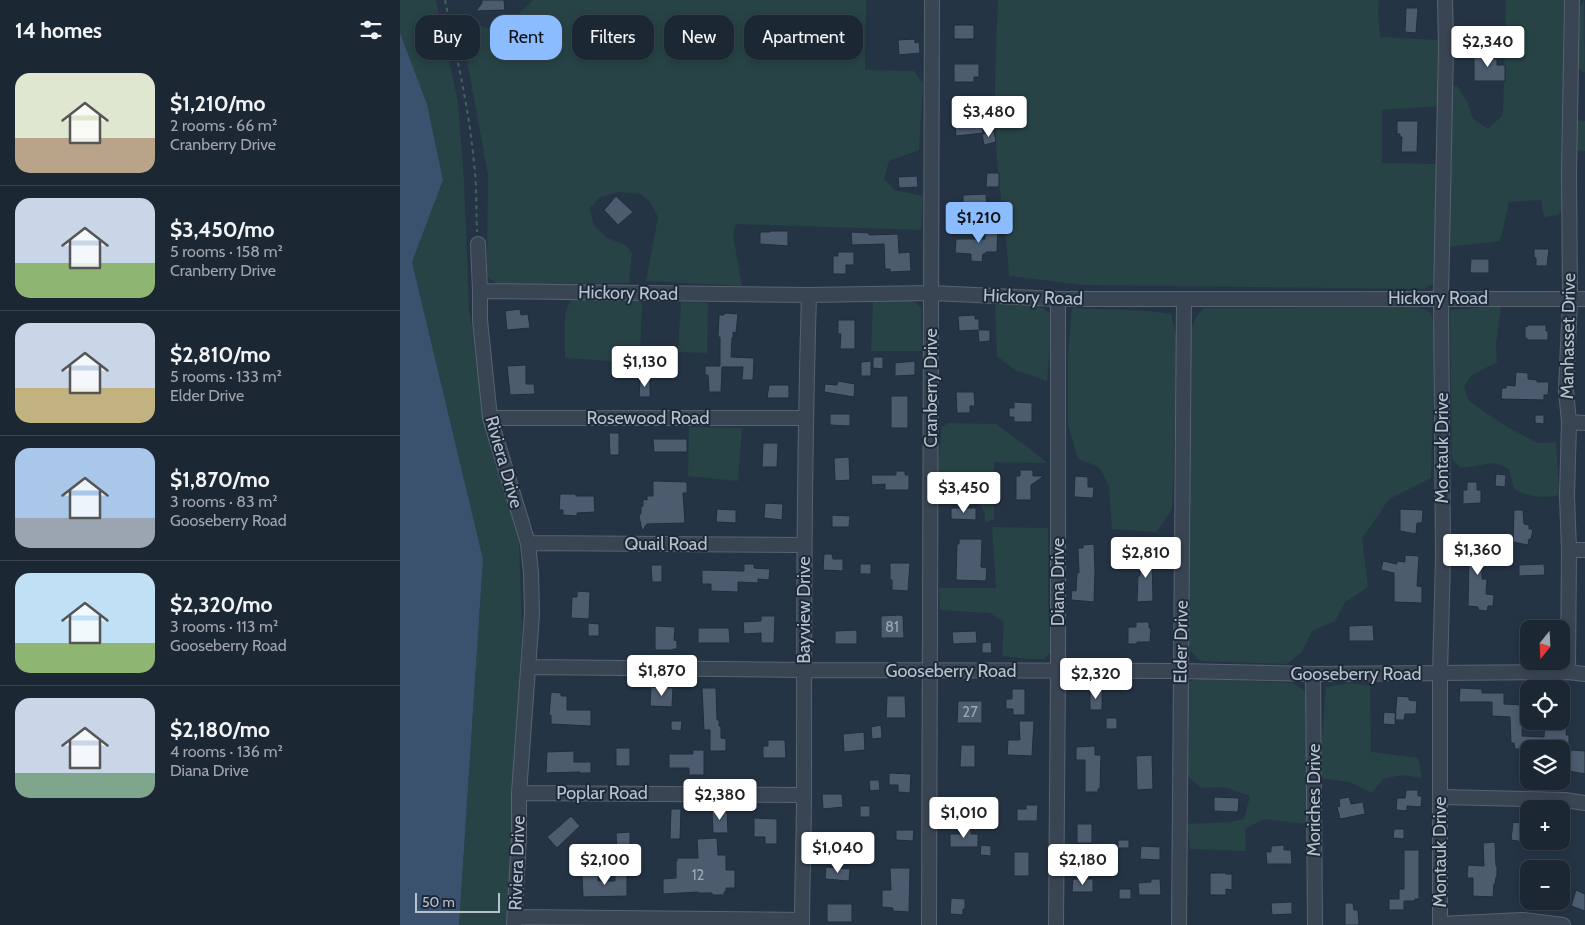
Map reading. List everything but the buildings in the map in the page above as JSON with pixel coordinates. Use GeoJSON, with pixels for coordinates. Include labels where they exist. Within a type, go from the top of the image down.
{"type":"FeatureCollection","features":[{"type":"Feature","properties":{"kind":"street","name":"Cranberry Drive"},"geometry":{"type":"LineString","coordinates":[[929,925],[932,0]]}},
{"type":"Feature","properties":{"kind":"street","name":"Montauk Drive"},"geometry":{"type":"LineString","coordinates":[[1440,925],[1440,673],[1443,557],[1441,298],[1445,0]]}},
{"type":"Feature","properties":{"kind":"street","name":"Manhasset Drive"},"geometry":{"type":"LineString","coordinates":[[1568,672],[1569,550],[1567,496],[1569,422],[1566,390],[1570,299],[1569,174],[1572,0]]}},
{"type":"Feature","properties":{"kind":"street","name":"Riviera Drive"},"geometry":{"type":"LineString","coordinates":[[478,244],[480,320],[490,418],[528,543],[531,573],[532,614],[519,793],[520,837],[515,921]]}},
{"type":"Feature","properties":{"kind":"street","name":"Hickory Road"},"geometry":{"type":"LineString","coordinates":[[480,292],[809,295],[932,293],[1058,299],[1585,299]]}},
{"type":"Feature","properties":{"kind":"street","name":"Bayview Drive"},"geometry":{"type":"LineString","coordinates":[[802,922],[805,418],[809,295]]}},
{"type":"Feature","properties":{"kind":"street","name":"Diana Drive"},"geometry":{"type":"LineString","coordinates":[[1056,925],[1058,299]]}},
{"type":"Feature","properties":{"kind":"street","name":"Elder Drive"},"geometry":{"type":"LineString","coordinates":[[1179,925],[1184,299]]}},
{"type":"Feature","properties":{"kind":"street","name":"Rosewood Road"},"geometry":{"type":"LineString","coordinates":[[490,418],[805,418]]}},
{"type":"Feature","properties":{"kind":"street"},"geometry":{"type":"LineString","coordinates":[[1569,422],[1585,423]]}},
{"type":"Feature","properties":{"kind":"street","name":"Quail Road"},"geometry":{"type":"LineString","coordinates":[[528,543],[804,545]]}},
{"type":"Feature","properties":{"kind":"street"},"geometry":{"type":"LineString","coordinates":[[1569,550],[1585,550]]}},
{"type":"Feature","properties":{"kind":"street","name":"Gooseberry Road"},"geometry":{"type":"LineString","coordinates":[[528,667],[1058,672],[1180,671],[1313,674],[1568,672],[1585,674]]}},
{"type":"Feature","properties":{"kind":"street","name":"Moriches Drive"},"geometry":{"type":"LineString","coordinates":[[1313,674],[1315,925]]}},
{"type":"Feature","properties":{"kind":"street","name":"Poplar Road"},"geometry":{"type":"LineString","coordinates":[[519,793],[804,795]]}},
{"type":"Feature","properties":{"kind":"street"},"geometry":{"type":"LineString","coordinates":[[1441,797],[1565,800],[1585,803]]}},
{"type":"Feature","properties":{"kind":"street"},"geometry":{"type":"LineString","coordinates":[[1440,925],[1522,920],[1563,925]]}},
{"type":"Feature","properties":{"kind":"street"},"geometry":{"type":"LineString","coordinates":[[515,921],[802,922]]}},
{"type":"Feature","properties":{"kind":"path"},"geometry":{"type":"LineString","coordinates":[[445,0],[458,56],[468,116],[474,165],[478,244]]}},
{"type":"Feature","properties":{"kind":"green space"},"geometry":{"type":"Polygon","coordinates":[[[400,0],[436,0],[439,15],[415,15],[415,60],[449,60],[458,102],[464,181],[469,309],[492,442],[519,540],[522,629],[516,737],[515,870],[508,925],[459,925],[483,559],[412,262],[443,180],[427,104],[400,33],[400,0]]]}},
{"type":"Feature","properties":{"kind":"green space"},"geometry":{"type":"Polygon","coordinates":[[[533,0],[866,0],[865,70],[914,71],[923,83],[919,150],[889,161],[884,179],[894,190],[923,196],[921,230],[736,224],[733,235],[742,286],[646,281],[658,217],[650,202],[641,194],[617,192],[599,198],[590,208],[594,226],[607,238],[626,245],[632,253],[629,283],[498,284],[487,277],[488,175],[467,60],[480,60],[480,26],[490,28],[490,60],[562,60],[562,15],[517,15],[533,0]]]}},
{"type":"Feature","properties":{"kind":"green space"},"geometry":{"type":"Polygon","coordinates":[[[998,0],[1379,0],[1380,37],[1438,40],[1437,106],[1382,110],[1382,163],[1439,164],[1435,283],[1423,289],[1082,285],[1009,276],[998,173],[995,118],[998,0]]]}},
{"type":"Feature","properties":{"kind":"green space"},"geometry":{"type":"Polygon","coordinates":[[[1506,0],[1564,0],[1561,211],[1558,215],[1544,217],[1541,200],[1509,202],[1500,241],[1447,247],[1451,88],[1457,86],[1468,104],[1473,119],[1488,129],[1503,115],[1506,0]]]}},
{"type":"Feature","properties":{"kind":"green space"},"geometry":{"type":"Polygon","coordinates":[[[1584,0],[1585,72],[1583,72],[1578,68],[1578,11],[1584,0]]]}},
{"type":"Feature","properties":{"kind":"green space"},"geometry":{"type":"Polygon","coordinates":[[[1576,120],[1585,121],[1585,151],[1576,150],[1576,120]]]}},
{"type":"Feature","properties":{"kind":"green space"},"geometry":{"type":"Polygon","coordinates":[[[571,299],[642,300],[640,363],[565,358],[565,314],[571,299]]]}},
{"type":"Feature","properties":{"kind":"green space"},"geometry":{"type":"Polygon","coordinates":[[[873,301],[913,301],[921,307],[922,351],[871,351],[873,301]]]}},
{"type":"Feature","properties":{"kind":"green space"},"geometry":{"type":"Polygon","coordinates":[[[995,301],[1037,305],[1050,313],[1053,319],[1047,381],[1015,370],[997,356],[995,301]]]}},
{"type":"Feature","properties":{"kind":"green space"},"geometry":{"type":"Polygon","coordinates":[[[681,302],[708,303],[707,353],[678,352],[681,302]]]}},
{"type":"Feature","properties":{"kind":"green space"},"geometry":{"type":"Polygon","coordinates":[[[1501,306],[1496,344],[1497,362],[1472,375],[1464,386],[1468,400],[1509,428],[1538,443],[1556,442],[1559,495],[1541,497],[1525,494],[1514,489],[1509,469],[1494,463],[1461,468],[1452,459],[1450,310],[1501,306]]]}},
{"type":"Feature","properties":{"kind":"green space"},"geometry":{"type":"Polygon","coordinates":[[[1418,307],[1431,313],[1435,328],[1431,478],[1389,499],[1362,539],[1368,587],[1345,602],[1335,621],[1312,631],[1302,652],[1286,664],[1200,661],[1190,650],[1188,552],[1191,329],[1197,316],[1204,308],[1418,307]]]}},
{"type":"Feature","properties":{"kind":"green space"},"geometry":{"type":"Polygon","coordinates":[[[1072,308],[1148,311],[1171,314],[1178,342],[1172,509],[1156,532],[1112,529],[1109,486],[1099,467],[1078,459],[1068,424],[1068,355],[1072,308]]]}},
{"type":"Feature","properties":{"kind":"green space"},"geometry":{"type":"Polygon","coordinates":[[[948,423],[996,424],[1047,463],[994,462],[994,519],[985,523],[983,509],[974,499],[963,496],[940,497],[937,477],[942,427],[948,423]]]}},
{"type":"Feature","properties":{"kind":"green space"},"geometry":{"type":"Polygon","coordinates":[[[689,427],[742,428],[738,481],[688,476],[689,427]]]}},
{"type":"Feature","properties":{"kind":"green space"},"geometry":{"type":"Polygon","coordinates":[[[992,527],[1048,528],[1048,606],[1051,652],[1044,659],[1002,656],[1004,622],[990,613],[940,610],[939,588],[996,588],[992,527]]]}},
{"type":"Feature","properties":{"kind":"green space"},"geometry":{"type":"Polygon","coordinates":[[[1196,678],[1292,683],[1305,691],[1307,824],[1264,819],[1245,829],[1246,851],[1190,849],[1187,824],[1231,822],[1244,819],[1250,796],[1224,787],[1202,788],[1187,776],[1189,737],[1186,684],[1196,678]]]}},
{"type":"Feature","properties":{"kind":"green space"},"geometry":{"type":"Polygon","coordinates":[[[1350,683],[1370,686],[1371,752],[1418,758],[1422,778],[1402,775],[1383,779],[1372,793],[1349,782],[1319,778],[1326,687],[1350,683]]]}},
{"type":"Feature","properties":{"kind":"water"},"geometry":{"type":"Polygon","coordinates":[[[400,33],[427,104],[443,180],[412,262],[483,559],[459,925],[400,925],[400,33]]]}}]}
